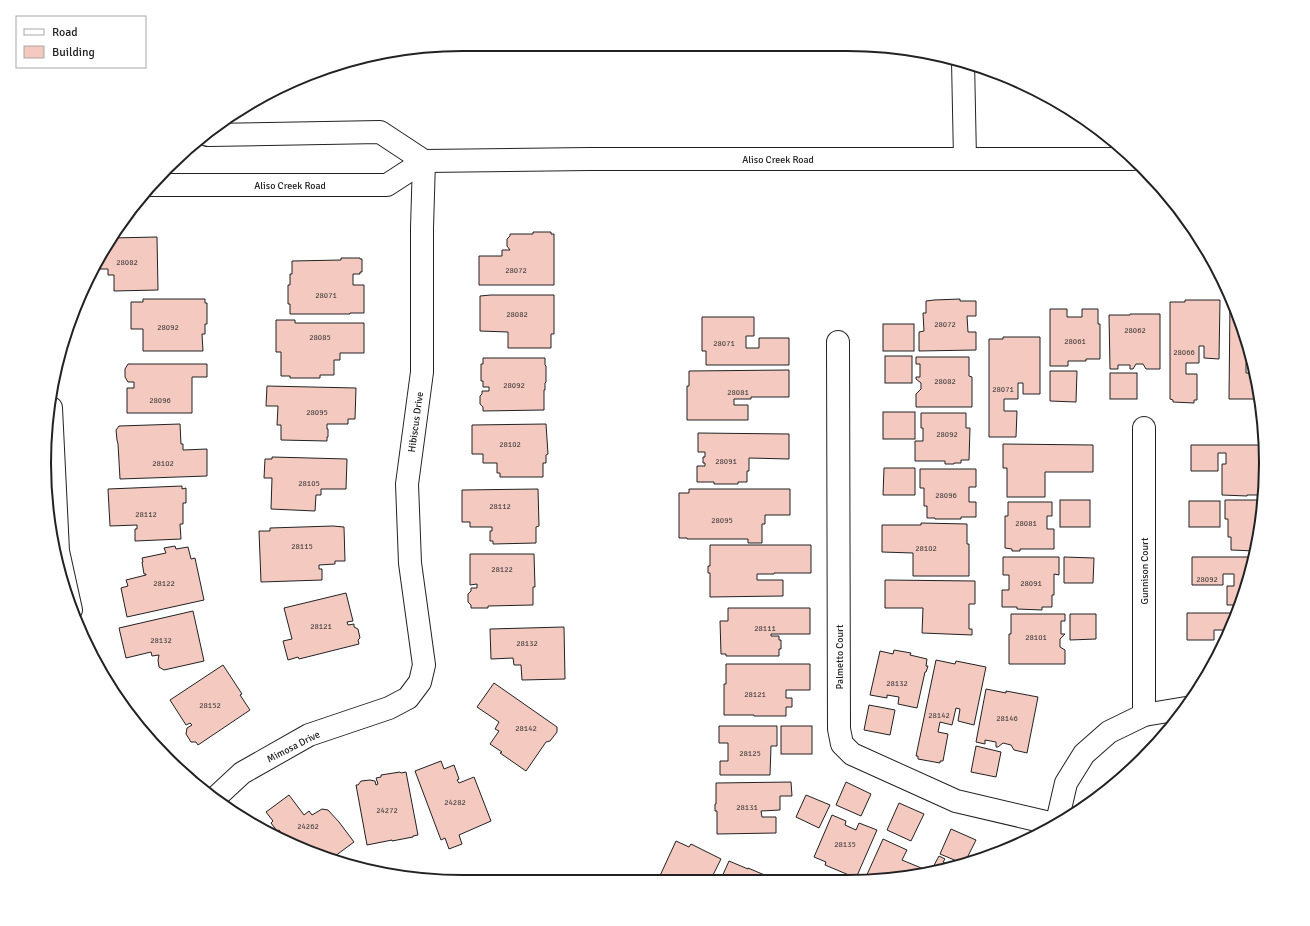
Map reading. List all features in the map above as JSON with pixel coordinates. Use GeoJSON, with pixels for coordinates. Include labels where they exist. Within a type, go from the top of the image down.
{"type":"FeatureCollection","features":[{"type":"Feature","properties":{"kind":"street"},"geometry":{"type":"LineString","coordinates":[[963,68],[965,159]]}},
{"type":"Feature","properties":{"kind":"street"},"geometry":{"type":"LineString","coordinates":[[214,135],[380,132],[424,161]]}},
{"type":"Feature","properties":{"kind":"street","name":"Aliso Creek Road"},"geometry":{"type":"LineString","coordinates":[[158,186],[387,185],[424,161],[589,158],[1125,159]]}},
{"type":"Feature","properties":{"kind":"street","name":"Hibiscus Drive"},"geometry":{"type":"LineString","coordinates":[[420,682],[424,665],[410,563],[407,484],[422,372],[422,228],[424,161]]}},
{"type":"Feature","properties":{"kind":"street","name":"Palmetto Court"},"geometry":{"type":"LineString","coordinates":[[838,342],[839,729],[842,744],[852,754],[956,801],[1048,823]]}},
{"type":"Feature","properties":{"kind":"street","name":"Gunnison Court"},"geometry":{"type":"LineString","coordinates":[[1144,428],[1144,714]]}},
{"type":"Feature","properties":{"kind":"street"},"geometry":{"type":"LineString","coordinates":[[52,434],[57,530]]}},
{"type":"Feature","properties":{"kind":"street","name":"Mimosa Drive"},"geometry":{"type":"LineString","coordinates":[[219,795],[242,773],[309,735],[389,708],[408,698],[420,682]]}},
{"type":"Feature","properties":{"kind":"street"},"geometry":{"type":"LineString","coordinates":[[1058,817],[1066,783],[1084,754],[1109,732],[1144,714],[1177,709]]}},
{"type":"Feature","properties":{"kind":"building"},"geometry":{"type":"Polygon","coordinates":[[[533,232],[551,232],[551,234],[554,234],[554,285],[479,285],[479,256],[502,256],[502,250],[510,250],[507,246],[507,239],[510,234],[533,234],[533,232]]]}},
{"type":"Feature","properties":{"kind":"building"},"geometry":{"type":"Polygon","coordinates":[[[157,237],[158,290],[114,291],[114,275],[108,275],[108,269],[100,269],[118,238],[157,237]]]}},
{"type":"Feature","properties":{"kind":"building"},"geometry":{"type":"Polygon","coordinates":[[[341,258],[362,259],[362,272],[360,272],[360,274],[353,274],[353,285],[364,285],[364,313],[290,314],[290,304],[288,304],[288,285],[290,285],[290,274],[292,274],[292,261],[341,260],[341,258]]]}},
{"type":"Feature","properties":{"kind":"building"},"geometry":{"type":"Polygon","coordinates":[[[554,295],[554,334],[551,334],[551,348],[508,348],[508,332],[480,331],[480,296],[554,295]]]}},
{"type":"Feature","properties":{"kind":"building"},"geometry":{"type":"Polygon","coordinates":[[[143,299],[205,299],[205,303],[207,303],[207,324],[205,324],[205,334],[202,334],[203,351],[143,351],[143,329],[131,329],[131,302],[143,302],[143,299]]]}},
{"type":"Feature","properties":{"kind":"building"},"geometry":{"type":"Polygon","coordinates":[[[960,299],[960,301],[976,301],[976,316],[967,316],[968,332],[976,332],[976,350],[919,351],[919,332],[924,331],[923,313],[926,313],[926,301],[960,299]]]}},
{"type":"Feature","properties":{"kind":"building"},"geometry":{"type":"Polygon","coordinates":[[[1185,300],[1220,300],[1219,359],[1204,358],[1204,346],[1199,346],[1199,363],[1186,363],[1186,374],[1197,374],[1197,400],[1194,400],[1194,403],[1173,402],[1173,400],[1170,399],[1170,302],[1185,302],[1185,300]]]}},
{"type":"Feature","properties":{"kind":"building"},"geometry":{"type":"Polygon","coordinates":[[[1050,309],[1067,309],[1067,317],[1082,317],[1082,309],[1098,309],[1098,324],[1100,324],[1100,359],[1068,361],[1068,366],[1050,366],[1050,309]]]}},
{"type":"Feature","properties":{"kind":"building"},"geometry":{"type":"Polygon","coordinates":[[[1230,310],[1245,356],[1246,373],[1249,373],[1253,399],[1229,399],[1230,310]]]}},
{"type":"Feature","properties":{"kind":"building"},"geometry":{"type":"Polygon","coordinates":[[[1160,314],[1160,369],[1146,369],[1143,364],[1136,364],[1133,369],[1130,369],[1130,365],[1118,365],[1118,369],[1110,369],[1109,315],[1160,314]]]}},
{"type":"Feature","properties":{"kind":"building"},"geometry":{"type":"Polygon","coordinates":[[[702,317],[754,317],[754,336],[746,336],[746,348],[759,348],[759,338],[789,338],[789,365],[706,365],[706,351],[702,351],[702,317]]]}},
{"type":"Feature","properties":{"kind":"building"},"geometry":{"type":"Polygon","coordinates":[[[276,320],[295,320],[295,323],[364,323],[364,353],[340,353],[340,360],[334,360],[334,375],[320,375],[320,378],[290,378],[290,376],[281,376],[281,352],[276,352],[276,320]]]}},
{"type":"Feature","properties":{"kind":"building"},"geometry":{"type":"Polygon","coordinates":[[[883,324],[914,324],[914,351],[883,351],[883,324]]]}},
{"type":"Feature","properties":{"kind":"building"},"geometry":{"type":"Polygon","coordinates":[[[1003,337],[1040,337],[1040,394],[1023,394],[1023,383],[1018,383],[1018,399],[1004,399],[1004,411],[1017,411],[1016,437],[989,437],[989,339],[1003,339],[1003,337]]]}},
{"type":"Feature","properties":{"kind":"building"},"geometry":{"type":"Polygon","coordinates":[[[885,356],[912,356],[912,383],[885,383],[885,356]]]}},
{"type":"Feature","properties":{"kind":"building"},"geometry":{"type":"Polygon","coordinates":[[[916,357],[969,357],[969,376],[972,377],[972,407],[916,407],[916,394],[921,389],[921,383],[916,379],[916,377],[920,377],[920,364],[916,364],[916,357]]]}},
{"type":"Feature","properties":{"kind":"building"},"geometry":{"type":"Polygon","coordinates":[[[483,358],[545,358],[546,382],[544,390],[544,410],[483,411],[483,407],[480,404],[480,396],[482,391],[489,391],[489,387],[483,387],[483,381],[481,381],[481,364],[483,364],[483,358]]]}},
{"type":"Feature","properties":{"kind":"building"},"geometry":{"type":"Polygon","coordinates":[[[128,364],[207,364],[207,377],[192,377],[192,413],[127,413],[127,388],[134,388],[134,382],[128,382],[125,377],[125,369],[128,364]]]}},
{"type":"Feature","properties":{"kind":"building"},"geometry":{"type":"Polygon","coordinates":[[[789,370],[789,397],[751,397],[751,399],[734,399],[734,405],[748,405],[748,420],[687,420],[687,386],[689,386],[689,371],[789,370]]]}},
{"type":"Feature","properties":{"kind":"building"},"geometry":{"type":"Polygon","coordinates":[[[1050,371],[1077,371],[1076,402],[1050,401],[1050,371]]]}},
{"type":"Feature","properties":{"kind":"building"},"geometry":{"type":"Polygon","coordinates":[[[1110,373],[1137,373],[1137,399],[1110,399],[1110,373]]]}},
{"type":"Feature","properties":{"kind":"building"},"geometry":{"type":"Polygon","coordinates":[[[267,386],[356,388],[355,419],[348,419],[348,424],[327,424],[327,441],[281,440],[281,425],[277,425],[278,406],[266,406],[267,386]]]}},
{"type":"Feature","properties":{"kind":"building"},"geometry":{"type":"Polygon","coordinates":[[[883,412],[915,412],[915,439],[883,439],[883,412]]]}},
{"type":"Feature","properties":{"kind":"building"},"geometry":{"type":"Polygon","coordinates":[[[921,413],[966,413],[966,428],[970,428],[969,460],[961,460],[961,463],[954,464],[945,464],[945,461],[915,461],[915,441],[923,441],[921,413]]]}},
{"type":"Feature","properties":{"kind":"building"},"geometry":{"type":"Polygon","coordinates":[[[180,424],[181,444],[183,444],[183,450],[207,449],[207,476],[120,479],[116,430],[119,426],[180,424]]]}},
{"type":"Feature","properties":{"kind":"building"},"geometry":{"type":"Polygon","coordinates":[[[546,424],[548,454],[546,455],[546,463],[543,463],[543,477],[500,477],[500,473],[497,473],[497,463],[483,463],[483,454],[472,454],[472,425],[546,424]]]}},
{"type":"Feature","properties":{"kind":"building"},"geometry":{"type":"Polygon","coordinates":[[[698,433],[789,434],[789,459],[749,458],[747,482],[738,482],[738,484],[714,484],[714,482],[697,482],[697,466],[705,466],[705,463],[703,463],[703,457],[705,457],[705,452],[698,452],[698,433]]]}},
{"type":"Feature","properties":{"kind":"building"},"geometry":{"type":"Polygon","coordinates":[[[1003,444],[1093,445],[1093,472],[1045,472],[1045,497],[1007,497],[1007,468],[1003,468],[1003,444]]]}},
{"type":"Feature","properties":{"kind":"building"},"geometry":{"type":"Polygon","coordinates":[[[1191,445],[1258,445],[1257,495],[1222,495],[1222,464],[1226,464],[1226,453],[1218,453],[1218,471],[1191,471],[1191,445]]]}},
{"type":"Feature","properties":{"kind":"building"},"geometry":{"type":"Polygon","coordinates":[[[272,457],[347,459],[346,489],[321,489],[321,495],[316,495],[315,511],[271,509],[272,478],[264,478],[265,459],[272,459],[272,457]]]}},
{"type":"Feature","properties":{"kind":"building"},"geometry":{"type":"Polygon","coordinates":[[[884,468],[915,468],[915,495],[883,495],[884,468]]]}},
{"type":"Feature","properties":{"kind":"building"},"geometry":{"type":"Polygon","coordinates":[[[920,469],[976,469],[976,487],[969,487],[969,502],[976,502],[976,517],[961,517],[961,519],[927,518],[927,506],[924,506],[924,488],[920,488],[920,469]]]}},
{"type":"Feature","properties":{"kind":"building"},"geometry":{"type":"Polygon","coordinates":[[[182,486],[182,489],[186,488],[186,503],[183,503],[183,524],[180,524],[181,539],[135,541],[135,529],[137,529],[137,525],[110,526],[108,489],[182,486]]]}},
{"type":"Feature","properties":{"kind":"building"},"geometry":{"type":"Polygon","coordinates":[[[538,489],[539,526],[536,527],[536,543],[493,544],[493,541],[490,541],[490,531],[492,531],[492,527],[470,527],[470,522],[462,522],[462,490],[538,489]]]}},
{"type":"Feature","properties":{"kind":"building"},"geometry":{"type":"Polygon","coordinates":[[[689,489],[790,489],[790,515],[765,515],[765,524],[762,524],[762,543],[748,543],[748,539],[679,538],[679,493],[689,493],[689,489]]]}},
{"type":"Feature","properties":{"kind":"building"},"geometry":{"type":"Polygon","coordinates":[[[1060,500],[1090,500],[1090,527],[1060,527],[1060,500]]]}},
{"type":"Feature","properties":{"kind":"building"},"geometry":{"type":"Polygon","coordinates":[[[1225,500],[1257,500],[1249,551],[1231,550],[1231,537],[1228,537],[1228,519],[1225,519],[1225,500]]]}},
{"type":"Feature","properties":{"kind":"building"},"geometry":{"type":"Polygon","coordinates":[[[1189,501],[1220,501],[1220,527],[1189,527],[1189,501]]]}},
{"type":"Feature","properties":{"kind":"building"},"geometry":{"type":"Polygon","coordinates":[[[1008,502],[1052,502],[1052,516],[1047,516],[1047,529],[1054,529],[1054,549],[1020,549],[1020,551],[1012,551],[1012,549],[1005,548],[1005,516],[1008,516],[1008,502]]]}},
{"type":"Feature","properties":{"kind":"building"},"geometry":{"type":"Polygon","coordinates":[[[921,523],[967,524],[967,544],[969,544],[969,576],[913,576],[913,553],[882,552],[882,525],[921,525],[921,523]]]}},
{"type":"Feature","properties":{"kind":"building"},"geometry":{"type":"Polygon","coordinates":[[[344,527],[345,561],[335,561],[335,564],[319,565],[319,569],[322,569],[322,580],[261,582],[259,531],[270,531],[270,528],[344,527]]]}},
{"type":"Feature","properties":{"kind":"building"},"geometry":{"type":"Polygon","coordinates":[[[710,545],[811,545],[811,573],[757,574],[757,580],[783,580],[783,596],[710,597],[710,573],[708,573],[708,566],[710,566],[710,545]]]}},
{"type":"Feature","properties":{"kind":"building"},"geometry":{"type":"Polygon","coordinates":[[[175,546],[176,549],[188,547],[191,559],[195,558],[204,600],[127,617],[121,588],[128,586],[126,580],[146,575],[144,574],[142,558],[166,553],[164,548],[175,546]]]}},
{"type":"Feature","properties":{"kind":"building"},"geometry":{"type":"Polygon","coordinates":[[[470,554],[534,554],[535,587],[533,587],[533,605],[471,608],[471,605],[468,602],[468,594],[471,591],[471,588],[477,588],[477,584],[470,585],[470,554]]]}},
{"type":"Feature","properties":{"kind":"building"},"geometry":{"type":"Polygon","coordinates":[[[1003,557],[1059,557],[1059,575],[1054,574],[1054,595],[1052,595],[1052,607],[1042,607],[1042,610],[1002,607],[1002,590],[1009,590],[1009,575],[1003,575],[1003,557]]]}},
{"type":"Feature","properties":{"kind":"building"},"geometry":{"type":"Polygon","coordinates":[[[1064,557],[1094,558],[1093,583],[1064,583],[1064,557]]]}},
{"type":"Feature","properties":{"kind":"building"},"geometry":{"type":"Polygon","coordinates":[[[1192,557],[1248,557],[1234,605],[1227,605],[1227,586],[1234,586],[1234,574],[1223,574],[1223,585],[1192,585],[1192,557]]]}},
{"type":"Feature","properties":{"kind":"building"},"geometry":{"type":"Polygon","coordinates":[[[885,580],[975,581],[975,604],[969,604],[969,629],[972,629],[972,635],[922,633],[923,608],[885,608],[885,580]]]}},
{"type":"Feature","properties":{"kind":"building"},"geometry":{"type":"Polygon","coordinates":[[[346,593],[353,621],[347,622],[348,625],[354,624],[354,627],[358,629],[360,638],[358,640],[359,644],[299,659],[298,657],[288,660],[283,641],[292,639],[284,608],[346,593]]]}},
{"type":"Feature","properties":{"kind":"building"},"geometry":{"type":"Polygon","coordinates":[[[728,608],[810,608],[810,634],[771,634],[771,636],[779,636],[779,640],[781,640],[779,656],[726,656],[726,654],[721,654],[720,621],[728,621],[728,608]]]}},
{"type":"Feature","properties":{"kind":"building"},"geometry":{"type":"Polygon","coordinates":[[[193,611],[204,661],[164,670],[159,667],[159,655],[152,656],[151,652],[126,658],[119,628],[193,611]]]}},
{"type":"Feature","properties":{"kind":"building"},"geometry":{"type":"Polygon","coordinates":[[[1187,613],[1231,613],[1224,630],[1214,630],[1214,640],[1187,640],[1187,613]]]}},
{"type":"Feature","properties":{"kind":"building"},"geometry":{"type":"Polygon","coordinates":[[[1011,614],[1065,614],[1065,621],[1061,621],[1061,634],[1065,634],[1060,639],[1060,647],[1065,650],[1065,664],[1009,664],[1011,614]]]}},
{"type":"Feature","properties":{"kind":"building"},"geometry":{"type":"Polygon","coordinates":[[[1070,614],[1096,614],[1096,639],[1070,640],[1070,614]]]}},
{"type":"Feature","properties":{"kind":"building"},"geometry":{"type":"Polygon","coordinates":[[[564,627],[565,679],[522,680],[521,665],[514,665],[513,658],[491,659],[490,629],[564,627]]]}},
{"type":"Feature","properties":{"kind":"building"},"geometry":{"type":"Polygon","coordinates":[[[894,650],[911,653],[910,655],[927,659],[926,666],[928,666],[925,672],[917,708],[898,704],[899,697],[887,695],[887,698],[870,695],[880,651],[893,654],[894,650]]]}},
{"type":"Feature","properties":{"kind":"building"},"geometry":{"type":"Polygon","coordinates":[[[936,660],[955,664],[956,661],[986,667],[974,725],[958,721],[960,709],[956,708],[952,725],[940,722],[938,732],[948,734],[943,761],[940,761],[940,763],[918,759],[918,756],[916,756],[936,660]]]}},
{"type":"Feature","properties":{"kind":"building"},"geometry":{"type":"Polygon","coordinates":[[[726,664],[810,664],[810,690],[786,690],[786,698],[792,698],[792,707],[786,707],[786,716],[724,715],[724,684],[726,684],[726,664]]]}},
{"type":"Feature","properties":{"kind":"building"},"geometry":{"type":"Polygon","coordinates":[[[223,665],[242,694],[240,695],[250,710],[198,745],[196,742],[191,742],[186,734],[187,728],[192,725],[190,723],[186,725],[170,700],[223,665]]]}},
{"type":"Feature","properties":{"kind":"building"},"geometry":{"type":"Polygon","coordinates":[[[494,683],[557,727],[557,732],[550,741],[546,742],[526,771],[500,753],[502,752],[490,744],[499,731],[495,729],[499,722],[477,707],[494,683]]]}},
{"type":"Feature","properties":{"kind":"building"},"geometry":{"type":"Polygon","coordinates":[[[986,689],[1038,697],[1027,753],[1014,750],[1011,745],[1003,743],[996,747],[996,742],[985,740],[985,744],[976,742],[986,689]]]}},
{"type":"Feature","properties":{"kind":"building"},"geometry":{"type":"Polygon","coordinates":[[[869,705],[895,710],[890,735],[864,730],[869,705]]]}},
{"type":"Feature","properties":{"kind":"building"},"geometry":{"type":"Polygon","coordinates":[[[719,726],[777,726],[777,746],[771,746],[770,775],[720,775],[720,761],[728,761],[728,743],[719,743],[719,726]]]}},
{"type":"Feature","properties":{"kind":"building"},"geometry":{"type":"Polygon","coordinates":[[[781,726],[812,726],[812,754],[781,754],[781,726]]]}},
{"type":"Feature","properties":{"kind":"building"},"geometry":{"type":"Polygon","coordinates":[[[976,746],[1001,752],[996,777],[971,772],[976,746]]]}},
{"type":"Feature","properties":{"kind":"building"},"geometry":{"type":"Polygon","coordinates":[[[441,761],[444,769],[454,765],[459,783],[474,777],[491,821],[459,835],[462,844],[449,849],[445,838],[441,840],[415,771],[441,761]]]}},
{"type":"Feature","properties":{"kind":"building"},"geometry":{"type":"Polygon","coordinates":[[[406,772],[418,835],[367,845],[356,785],[358,785],[361,781],[370,780],[375,781],[376,785],[378,784],[376,778],[381,777],[381,775],[406,772]]]}},
{"type":"Feature","properties":{"kind":"building"},"geometry":{"type":"Polygon","coordinates":[[[791,782],[792,796],[780,796],[780,810],[761,811],[762,817],[776,817],[776,833],[717,834],[717,811],[715,811],[716,783],[791,782]]]}},
{"type":"Feature","properties":{"kind":"building"},"geometry":{"type":"Polygon","coordinates":[[[846,782],[871,794],[861,816],[836,805],[846,782]]]}},
{"type":"Feature","properties":{"kind":"building"},"geometry":{"type":"Polygon","coordinates":[[[289,795],[304,815],[309,811],[312,815],[322,809],[328,810],[354,842],[337,855],[331,853],[305,844],[281,833],[279,830],[277,831],[271,823],[273,821],[266,812],[289,795]]]}},
{"type":"Feature","properties":{"kind":"building"},"geometry":{"type":"Polygon","coordinates":[[[806,795],[830,805],[819,828],[796,817],[806,795]]]}},
{"type":"Feature","properties":{"kind":"building"},"geometry":{"type":"Polygon","coordinates":[[[899,803],[924,814],[911,841],[887,830],[899,803]]]}},
{"type":"Feature","properties":{"kind":"building"},"geometry":{"type":"Polygon","coordinates":[[[832,815],[846,821],[845,825],[856,830],[859,823],[877,830],[857,875],[849,875],[825,865],[826,862],[814,857],[832,815]]]}},
{"type":"Feature","properties":{"kind":"building"},"geometry":{"type":"Polygon","coordinates":[[[951,829],[976,840],[968,857],[956,860],[940,854],[951,829]]]}},
{"type":"Feature","properties":{"kind":"building"},"geometry":{"type":"Polygon","coordinates":[[[883,839],[907,850],[902,860],[921,868],[901,871],[867,874],[883,839]]]}},
{"type":"Feature","properties":{"kind":"building"},"geometry":{"type":"Polygon","coordinates":[[[676,841],[689,847],[691,844],[721,859],[713,875],[660,875],[676,841]]]}},
{"type":"Feature","properties":{"kind":"building"},"geometry":{"type":"Polygon","coordinates":[[[939,856],[945,859],[943,862],[945,863],[934,865],[939,856]]]}},
{"type":"Feature","properties":{"kind":"building"},"geometry":{"type":"Polygon","coordinates":[[[729,861],[765,875],[723,875],[729,861]]]}}]}
